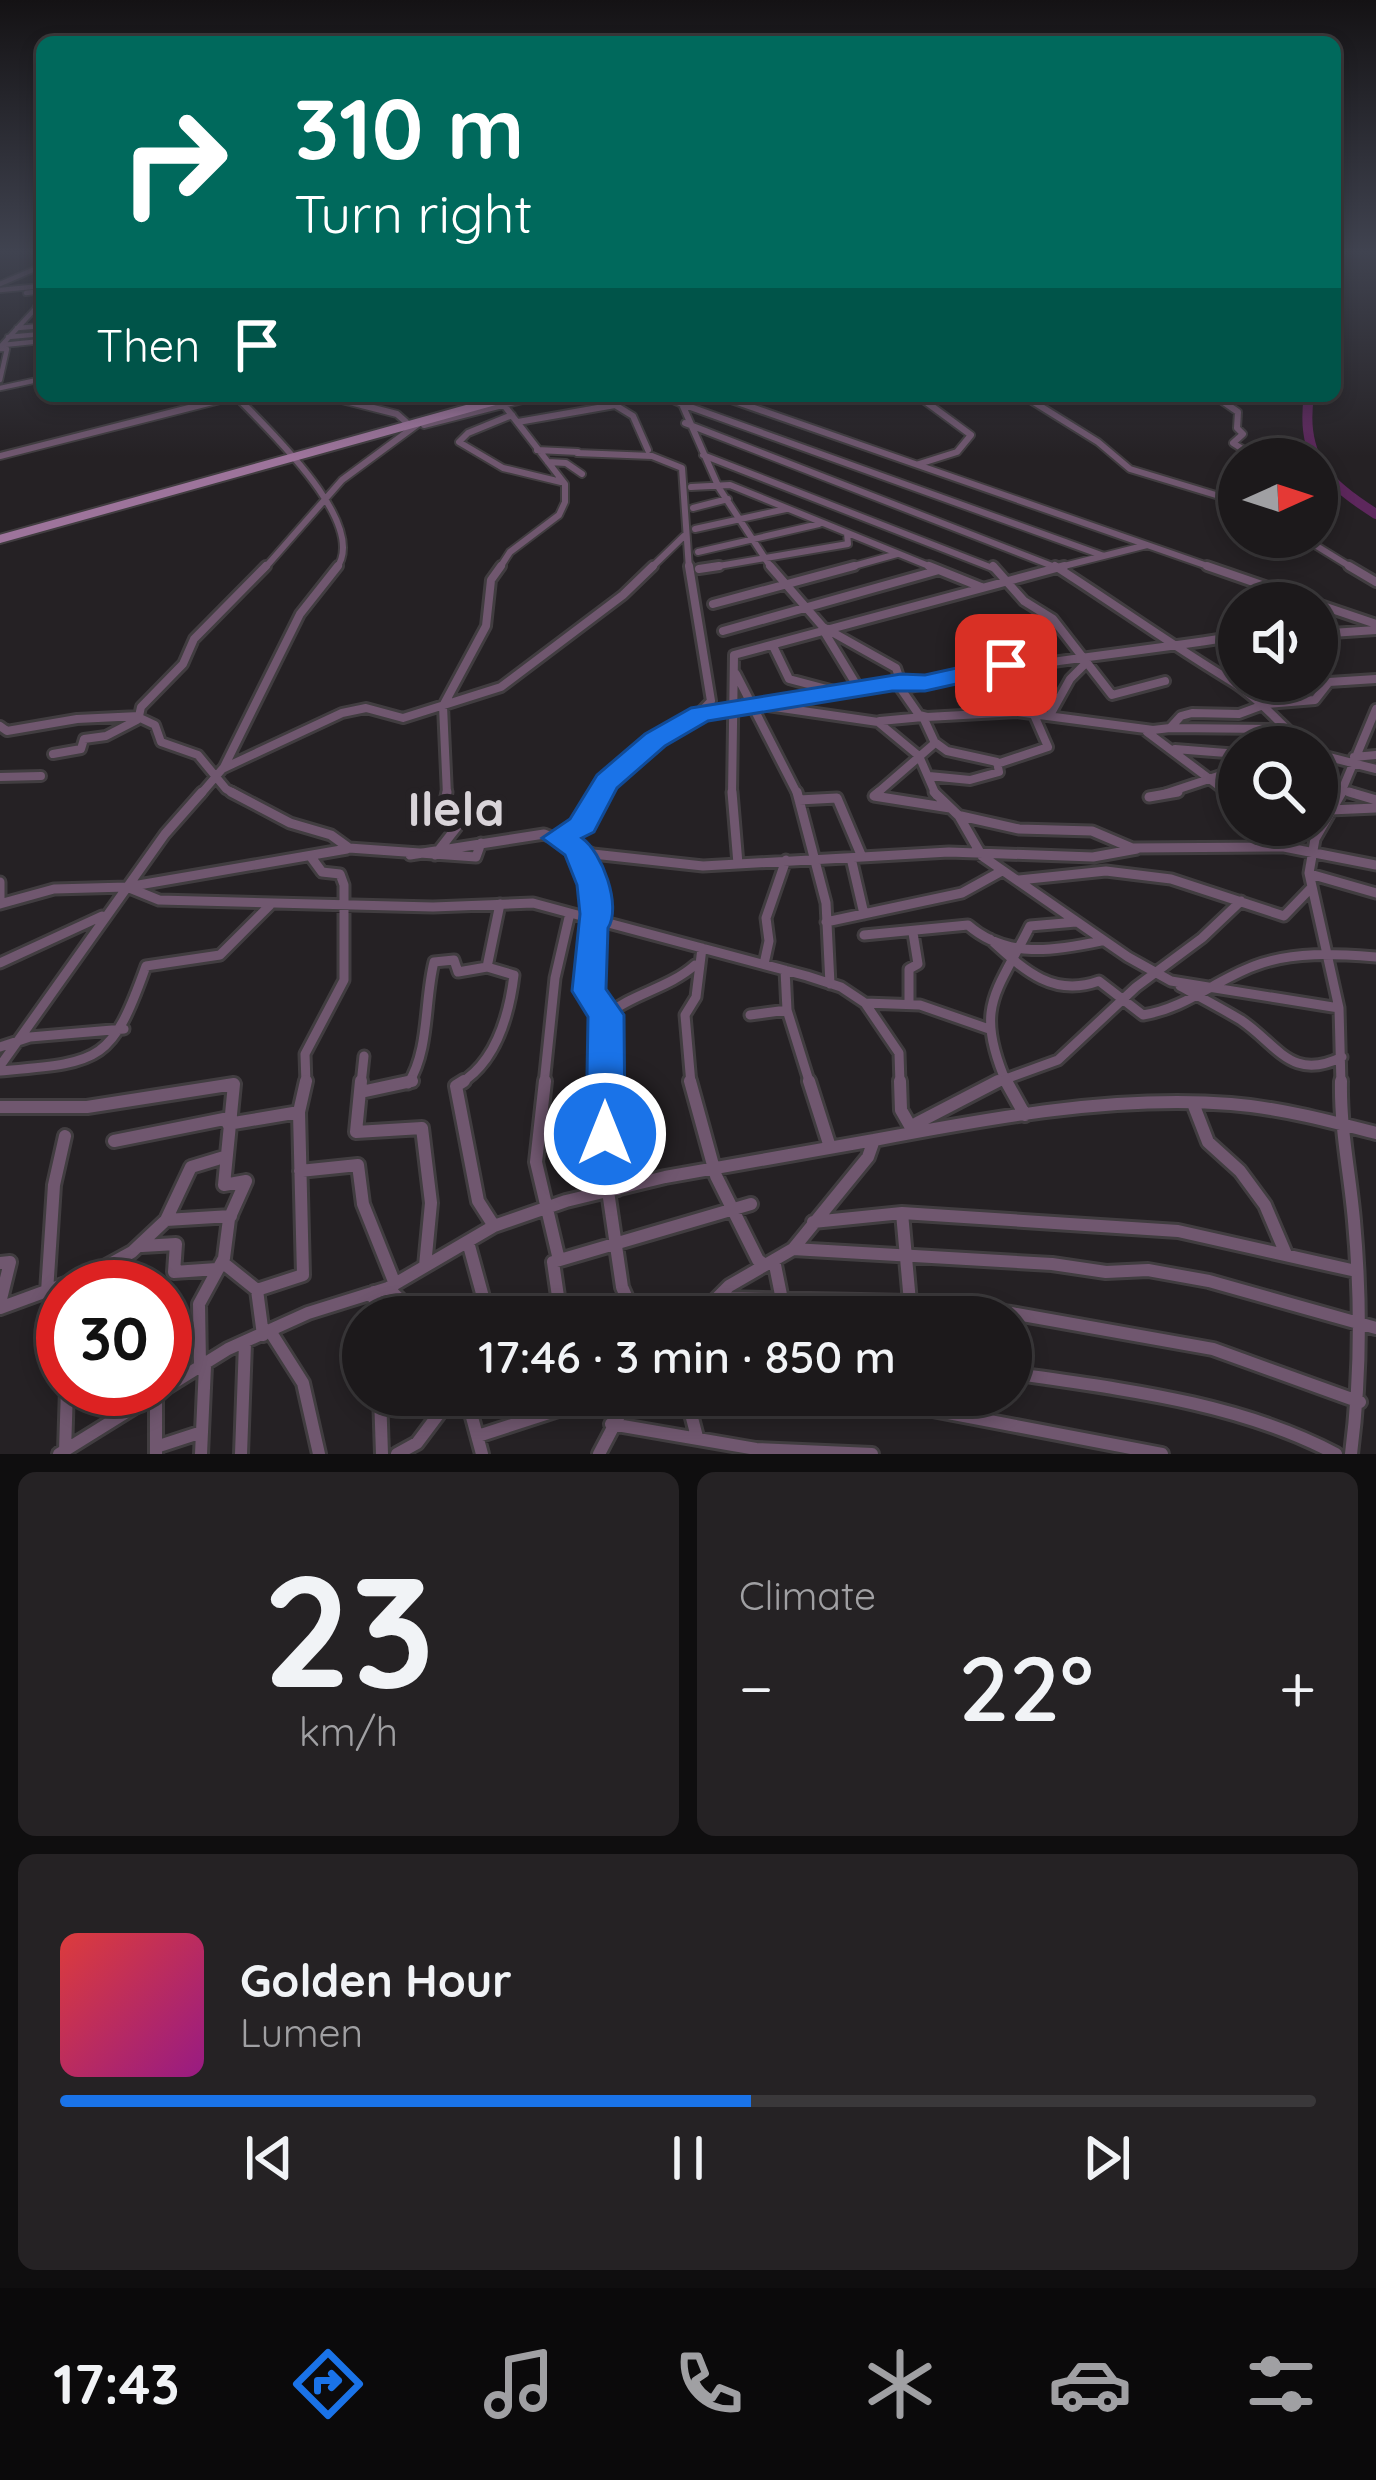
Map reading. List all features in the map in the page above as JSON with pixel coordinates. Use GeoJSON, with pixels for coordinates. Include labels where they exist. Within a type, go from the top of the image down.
{"type":"FeatureCollection","features":[{"type":"Feature","properties":{"kind":"main road"},"geometry":{"type":"LineString","coordinates":[[0,537],[492,402]]}},
{"type":"Feature","properties":{"kind":"main road"},"geometry":{"type":"LineString","coordinates":[[294,455],[494,402]]}},
{"type":"Feature","properties":{"kind":"street"},"geometry":{"type":"LineString","coordinates":[[0,347],[23,321]]}},
{"type":"Feature","properties":{"kind":"street"},"geometry":{"type":"LineString","coordinates":[[16,328],[36,327]]}},
{"type":"Feature","properties":{"kind":"street"},"geometry":{"type":"LineString","coordinates":[[6,338],[36,329]]}},
{"type":"Feature","properties":{"kind":"street"},"geometry":{"type":"LineString","coordinates":[[0,347],[36,330]]}},
{"type":"Feature","properties":{"kind":"street"},"geometry":{"type":"LineString","coordinates":[[0,347],[7,349],[0,379],[19,384],[36,380]]}},
{"type":"Feature","properties":{"kind":"street"},"geometry":{"type":"LineString","coordinates":[[0,456],[212,402]]}},
{"type":"Feature","properties":{"kind":"street"},"geometry":{"type":"LineString","coordinates":[[0,1068],[127,886],[219,773],[300,614],[343,560],[344,545],[327,499],[294,455],[242,402]]}},
{"type":"Feature","properties":{"kind":"street"},"geometry":{"type":"LineString","coordinates":[[350,402],[398,414],[406,422]]}},
{"type":"Feature","properties":{"kind":"street"},"geometry":{"type":"LineString","coordinates":[[436,851],[460,823],[441,817],[448,789],[443,706],[485,626],[490,580],[510,552],[559,515],[564,483],[503,402]]}},
{"type":"Feature","properties":{"kind":"street"},"geometry":{"type":"LineString","coordinates":[[610,402],[633,416],[648,450]]}},
{"type":"Feature","properties":{"kind":"street"},"geometry":{"type":"LineString","coordinates":[[682,402],[685,424],[738,520],[825,631],[859,689]]}},
{"type":"Feature","properties":{"kind":"street"},"geometry":{"type":"LineString","coordinates":[[692,402],[1105,557]]}},
{"type":"Feature","properties":{"kind":"street"},"geometry":{"type":"LineString","coordinates":[[737,402],[1252,582]]}},
{"type":"Feature","properties":{"kind":"street"},"geometry":{"type":"LineString","coordinates":[[917,464],[957,452],[971,435],[926,402]]}},
{"type":"Feature","properties":{"kind":"street"},"geometry":{"type":"LineString","coordinates":[[1034,402],[1098,442],[1130,469],[1218,496]]}},
{"type":"Feature","properties":{"kind":"street"},"geometry":{"type":"LineString","coordinates":[[1224,402],[1238,412],[1237,428],[1243,434],[1239,438]]}},
{"type":"Feature","properties":{"kind":"street"},"geometry":{"type":"LineString","coordinates":[[564,483],[503,468],[459,442],[468,434],[515,418],[615,405]]}},
{"type":"Feature","properties":{"kind":"street"},"geometry":{"type":"LineString","coordinates":[[53,754],[81,749],[84,739],[106,736],[138,718],[141,706],[182,664],[194,638],[265,570],[281,546],[302,532],[355,470],[422,423]]}},
{"type":"Feature","properties":{"kind":"street"},"geometry":{"type":"LineString","coordinates":[[685,424],[1059,567],[1262,705],[1284,726]]}},
{"type":"Feature","properties":{"kind":"street"},"geometry":{"type":"LineString","coordinates":[[537,449],[613,456],[648,450],[682,468],[684,536],[711,700],[700,714],[655,740],[607,781],[590,804],[583,825],[557,838]]}},
{"type":"Feature","properties":{"kind":"street"},"geometry":{"type":"LineString","coordinates":[[566,463],[577,454]]}},
{"type":"Feature","properties":{"kind":"street"},"geometry":{"type":"LineString","coordinates":[[703,455],[992,564],[1006,582],[1053,619],[1112,695],[1165,681]]}},
{"type":"Feature","properties":{"kind":"street"},"geometry":{"type":"LineString","coordinates":[[546,462],[566,463],[581,474]]}},
{"type":"Feature","properties":{"kind":"street"},"geometry":{"type":"LineString","coordinates":[[691,487],[717,482],[983,587]]}},
{"type":"Feature","properties":{"kind":"street"},"geometry":{"type":"LineString","coordinates":[[692,508],[728,499]]}},
{"type":"Feature","properties":{"kind":"street"},"geometry":{"type":"LineString","coordinates":[[695,529],[786,509]]}},
{"type":"Feature","properties":{"kind":"street"},"geometry":{"type":"LineString","coordinates":[[698,553],[822,523]]}},
{"type":"Feature","properties":{"kind":"street"},"geometry":{"type":"LineString","coordinates":[[699,573],[848,544],[848,533]]}},
{"type":"Feature","properties":{"kind":"street"},"geometry":{"type":"LineString","coordinates":[[219,773],[297,730],[342,713],[366,708],[403,718],[501,687],[622,595],[684,536]]}},
{"type":"Feature","properties":{"kind":"street"},"geometry":{"type":"LineString","coordinates":[[738,864],[740,831],[731,813],[735,794],[730,750],[734,655],[1147,545]]}},
{"type":"Feature","properties":{"kind":"street"},"geometry":{"type":"LineString","coordinates":[[713,604],[898,554]]}},
{"type":"Feature","properties":{"kind":"street"},"geometry":{"type":"LineString","coordinates":[[1338,557],[1376,582]]}},
{"type":"Feature","properties":{"kind":"street"},"geometry":{"type":"LineString","coordinates":[[722,631],[940,570]]}},
{"type":"Feature","properties":{"kind":"street"},"geometry":{"type":"LineString","coordinates":[[1338,613],[1376,627]]}},
{"type":"Feature","properties":{"kind":"street"},"geometry":{"type":"LineString","coordinates":[[1338,632],[1376,627]]}},
{"type":"Feature","properties":{"kind":"street"},"geometry":{"type":"LineString","coordinates":[[825,631],[896,668],[935,742],[947,751],[997,764],[1048,747],[1034,713]]}},
{"type":"Feature","properties":{"kind":"street"},"geometry":{"type":"LineString","coordinates":[[700,714],[1006,665],[1085,662],[1218,640]]}},
{"type":"Feature","properties":{"kind":"street"},"geometry":{"type":"LineString","coordinates":[[772,646],[789,679],[841,693]]}},
{"type":"Feature","properties":{"kind":"street"},"geometry":{"type":"LineString","coordinates":[[1050,716],[1085,662]]}},
{"type":"Feature","properties":{"kind":"street"},"geometry":{"type":"LineString","coordinates":[[1006,665],[1032,688],[1058,699]]}},
{"type":"Feature","properties":{"kind":"street"},"geometry":{"type":"LineString","coordinates":[[735,672],[757,706],[799,800],[826,903],[830,984]]}},
{"type":"Feature","properties":{"kind":"street"},"geometry":{"type":"LineString","coordinates":[[1338,681],[1376,679]]}},
{"type":"Feature","properties":{"kind":"street"},"geometry":{"type":"LineString","coordinates":[[1170,728],[1181,716],[1239,714],[1262,705],[1294,702]]}},
{"type":"Feature","properties":{"kind":"street"},"geometry":{"type":"LineString","coordinates":[[757,706],[878,722],[1034,713],[1146,731],[1218,730]]}},
{"type":"Feature","properties":{"kind":"street"},"geometry":{"type":"LineString","coordinates":[[1338,797],[1355,745],[1376,709]]}},
{"type":"Feature","properties":{"kind":"street"},"geometry":{"type":"LineString","coordinates":[[0,725],[7,731],[77,719],[138,718],[155,725],[161,742],[198,755],[219,773],[226,789],[269,812],[331,835],[349,848]]}},
{"type":"Feature","properties":{"kind":"street"},"geometry":{"type":"LineString","coordinates":[[878,722],[920,758],[935,794],[955,812],[982,856],[1000,872],[1155,973],[1244,1022],[1283,1057],[1322,1067],[1342,1057]]}},
{"type":"Feature","properties":{"kind":"street"},"geometry":{"type":"LineString","coordinates":[[1146,731],[1218,783]]}},
{"type":"Feature","properties":{"kind":"street"},"geometry":{"type":"LineString","coordinates":[[935,742],[874,796],[1019,829],[1089,829],[1116,835],[1137,848]]}},
{"type":"Feature","properties":{"kind":"street"},"geometry":{"type":"LineString","coordinates":[[1175,749],[1218,752]]}},
{"type":"Feature","properties":{"kind":"street"},"geometry":{"type":"LineString","coordinates":[[1352,760],[1376,755]]}},
{"type":"Feature","properties":{"kind":"street"},"geometry":{"type":"LineString","coordinates":[[1338,758],[1376,769]]}},
{"type":"Feature","properties":{"kind":"street"},"geometry":{"type":"LineString","coordinates":[[929,776],[991,778],[999,772],[997,764]]}},
{"type":"Feature","properties":{"kind":"street"},"geometry":{"type":"LineString","coordinates":[[0,777],[41,776]]}},
{"type":"Feature","properties":{"kind":"street"},"geometry":{"type":"LineString","coordinates":[[1149,797],[1218,777]]}},
{"type":"Feature","properties":{"kind":"street"},"geometry":{"type":"LineString","coordinates":[[1343,790],[1376,804]]}},
{"type":"Feature","properties":{"kind":"street"},"geometry":{"type":"LineString","coordinates":[[799,800],[837,798],[856,858],[863,914]]}},
{"type":"Feature","properties":{"kind":"street"},"geometry":{"type":"LineString","coordinates":[[1338,808],[1376,804]]}},
{"type":"Feature","properties":{"kind":"street"},"geometry":{"type":"LineString","coordinates":[[0,882],[0,904],[55,889],[127,886],[349,848],[410,855],[544,834],[578,849],[692,866],[949,852],[1093,857],[1137,848],[1215,844],[1284,847],[1376,865]]}},
{"type":"Feature","properties":{"kind":"street"},"geometry":{"type":"LineString","coordinates":[[1314,846],[1311,888],[1339,1008],[1340,1125],[1349,1168],[1356,1271],[1360,1402],[1351,1454]]}},
{"type":"Feature","properties":{"kind":"street"},"geometry":{"type":"LineString","coordinates":[[578,849],[593,885],[597,920]]}},
{"type":"Feature","properties":{"kind":"street"},"geometry":{"type":"LineString","coordinates":[[257,1290],[303,1275],[299,1112],[308,1075],[305,1054],[344,980],[340,874],[322,872],[311,857]]}},
{"type":"Feature","properties":{"kind":"street"},"geometry":{"type":"LineString","coordinates":[[764,964],[769,940],[766,918],[786,860]]}},
{"type":"Feature","properties":{"kind":"street"},"geometry":{"type":"LineString","coordinates":[[1016,880],[1106,871],[1172,878],[1284,916],[1311,888]]}},
{"type":"Feature","properties":{"kind":"street"},"geometry":{"type":"LineString","coordinates":[[826,922],[962,892],[1000,872]]}},
{"type":"Feature","properties":{"kind":"street"},"geometry":{"type":"LineString","coordinates":[[1310,874],[1376,892]]}},
{"type":"Feature","properties":{"kind":"street"},"geometry":{"type":"LineString","coordinates":[[127,886],[159,900],[433,908],[533,903],[785,970],[830,984],[865,1003],[944,1010],[989,1029]]}},
{"type":"Feature","properties":{"kind":"street"},"geometry":{"type":"LineString","coordinates":[[913,1130],[1003,1079],[1058,1060],[1241,901]]}},
{"type":"Feature","properties":{"kind":"street"},"geometry":{"type":"LineString","coordinates":[[0,1068],[88,1062],[122,1037],[146,966],[220,956],[272,904]]}},
{"type":"Feature","properties":{"kind":"street"},"geometry":{"type":"LineString","coordinates":[[487,967],[500,904]]}},
{"type":"Feature","properties":{"kind":"street"},"geometry":{"type":"LineString","coordinates":[[0,963],[109,912]]}},
{"type":"Feature","properties":{"kind":"street"},"geometry":{"type":"LineString","coordinates":[[559,1261],[536,1162],[555,978],[570,913]]}},
{"type":"Feature","properties":{"kind":"street"},"geometry":{"type":"LineString","coordinates":[[597,920],[592,921],[589,991],[606,1015],[605,1134],[615,1245],[626,1296]]}},
{"type":"Feature","properties":{"kind":"street"},"geometry":{"type":"LineString","coordinates":[[1025,1115],[1003,1079],[989,1029],[997,983],[1030,926],[1078,922]]}},
{"type":"Feature","properties":{"kind":"street"},"geometry":{"type":"LineString","coordinates":[[864,935],[968,925],[1015,953],[1052,988],[1078,992],[1099,981],[1120,1002],[1143,1015],[1171,1012],[1202,999],[1251,967],[1287,957],[1329,953],[1376,957]]}},
{"type":"Feature","properties":{"kind":"street"},"geometry":{"type":"LineString","coordinates":[[909,1004],[910,969],[918,964],[913,933]]}},
{"type":"Feature","properties":{"kind":"street"},"geometry":{"type":"LineString","coordinates":[[1015,953],[1039,954],[1103,940]]}},
{"type":"Feature","properties":{"kind":"street"},"geometry":{"type":"LineString","coordinates":[[702,948],[696,998],[685,1015],[689,1076],[731,1210],[758,1261],[769,1263]]}},
{"type":"Feature","properties":{"kind":"street"},"geometry":{"type":"LineString","coordinates":[[361,1092],[411,1084],[432,1004],[427,990],[434,962],[454,960],[458,972],[487,967],[514,975],[510,1007],[481,1071],[456,1087],[478,1201],[494,1226]]}},
{"type":"Feature","properties":{"kind":"street"},"geometry":{"type":"LineString","coordinates":[[606,1015],[634,994],[649,993],[681,979],[697,964]]}},
{"type":"Feature","properties":{"kind":"street"},"geometry":{"type":"LineString","coordinates":[[785,970],[787,1010],[829,1144]]}},
{"type":"Feature","properties":{"kind":"street"},"geometry":{"type":"LineString","coordinates":[[1173,982],[1339,1008]]}},
{"type":"Feature","properties":{"kind":"street"},"geometry":{"type":"LineString","coordinates":[[865,1003],[899,1053],[901,1110],[913,1130]]}},
{"type":"Feature","properties":{"kind":"street"},"geometry":{"type":"LineString","coordinates":[[749,1015],[787,1010]]}},
{"type":"Feature","properties":{"kind":"street"},"geometry":{"type":"LineString","coordinates":[[0,1047],[124,1029]]}},
{"type":"Feature","properties":{"kind":"street"},"geometry":{"type":"LineString","coordinates":[[364,1056],[356,1132],[422,1128],[431,1203],[425,1266]]}},
{"type":"Feature","properties":{"kind":"street"},"geometry":{"type":"LineString","coordinates":[[0,1107],[82,1106],[180,1088],[234,1084],[224,1185],[246,1181],[231,1216],[220,1266],[199,1304],[201,1454]]}},
{"type":"Feature","properties":{"kind":"street"},"geometry":{"type":"LineString","coordinates":[[192,1373],[267,1333],[386,1288],[494,1226],[544,1208],[829,1144],[1118,1106],[1231,1104],[1376,1133]]}},
{"type":"Feature","properties":{"kind":"street"},"geometry":{"type":"LineString","coordinates":[[1194,1106],[1208,1142],[1240,1172],[1265,1205],[1286,1254]]}},
{"type":"Feature","properties":{"kind":"street"},"geometry":{"type":"LineString","coordinates":[[113,1141],[299,1112]]}},
{"type":"Feature","properties":{"kind":"street"},"geometry":{"type":"LineString","coordinates":[[49,1260],[54,1185],[65,1136]]}},
{"type":"Feature","properties":{"kind":"street"},"geometry":{"type":"LineString","coordinates":[[722,1296],[793,1249],[868,1157],[874,1140]]}},
{"type":"Feature","properties":{"kind":"street"},"geometry":{"type":"LineString","coordinates":[[115,1260],[166,1220],[191,1167],[224,1157]]}},
{"type":"Feature","properties":{"kind":"street"},"geometry":{"type":"LineString","coordinates":[[300,1171],[358,1165],[363,1204],[386,1288],[395,1296]]}},
{"type":"Feature","properties":{"kind":"street"},"geometry":{"type":"LineString","coordinates":[[558,1296],[553,1262],[751,1204]]}},
{"type":"Feature","properties":{"kind":"street"},"geometry":{"type":"LineString","coordinates":[[813,1222],[902,1214],[1160,1229],[1356,1271]]}},
{"type":"Feature","properties":{"kind":"street"},"geometry":{"type":"LineString","coordinates":[[902,1214],[909,1296]]}},
{"type":"Feature","properties":{"kind":"street"},"geometry":{"type":"LineString","coordinates":[[166,1220],[231,1216]]}},
{"type":"Feature","properties":{"kind":"street"},"geometry":{"type":"LineString","coordinates":[[468,1241],[483,1296]]}},
{"type":"Feature","properties":{"kind":"street"},"geometry":{"type":"LineString","coordinates":[[138,1246],[176,1244],[174,1272],[220,1266],[257,1290],[267,1333],[303,1383],[319,1454]]}},
{"type":"Feature","properties":{"kind":"street"},"geometry":{"type":"LineString","coordinates":[[793,1249],[1148,1270],[1209,1281],[1376,1328]]}},
{"type":"Feature","properties":{"kind":"street"},"geometry":{"type":"LineString","coordinates":[[0,1263],[10,1262],[0,1305],[36,1295]]}},
{"type":"Feature","properties":{"kind":"street"},"geometry":{"type":"LineString","coordinates":[[769,1263],[781,1296]]}},
{"type":"Feature","properties":{"kind":"street"},"geometry":{"type":"LineString","coordinates":[[383,1296],[386,1288]]}},
{"type":"Feature","properties":{"kind":"street"},"geometry":{"type":"LineString","coordinates":[[1032,1320],[1198,1345],[1360,1402]]}},
{"type":"Feature","properties":{"kind":"street"},"geometry":{"type":"LineString","coordinates":[[241,1454],[245,1343]]}},
{"type":"Feature","properties":{"kind":"street"},"geometry":{"type":"LineString","coordinates":[[1032,1376],[1143,1393],[1296,1433],[1336,1454]]}},
{"type":"Feature","properties":{"kind":"street"},"geometry":{"type":"LineString","coordinates":[[62,1453],[65,1416]]}},
{"type":"Feature","properties":{"kind":"street"},"geometry":{"type":"LineString","coordinates":[[62,1453],[123,1416]]}},
{"type":"Feature","properties":{"kind":"street"},"geometry":{"type":"LineString","coordinates":[[156,1416],[156,1451],[202,1432]]}},
{"type":"Feature","properties":{"kind":"street"},"geometry":{"type":"LineString","coordinates":[[381,1416],[382,1454]]}},
{"type":"Feature","properties":{"kind":"street"},"geometry":{"type":"LineString","coordinates":[[406,1452],[436,1416]]}},
{"type":"Feature","properties":{"kind":"street"},"geometry":{"type":"LineString","coordinates":[[472,1416],[482,1454]]}},
{"type":"Feature","properties":{"kind":"street"},"geometry":{"type":"LineString","coordinates":[[478,1436],[533,1416]]}},
{"type":"Feature","properties":{"kind":"street"},"geometry":{"type":"LineString","coordinates":[[599,1454],[616,1416]]}},
{"type":"Feature","properties":{"kind":"street"},"geometry":{"type":"LineString","coordinates":[[694,1416],[697,1437]]}},
{"type":"Feature","properties":{"kind":"street"},"geometry":{"type":"LineString","coordinates":[[964,1416],[1162,1454]]}},
{"type":"Feature","properties":{"kind":"street"},"geometry":{"type":"LineString","coordinates":[[611,1424],[657,1436],[697,1437],[794,1453],[872,1454]]}},
{"type":"Feature","properties":{"kind":"waterway"},"geometry":{"type":"LineString","coordinates":[[1308,402],[1309,436],[1320,466],[1343,491],[1376,514]]}},
{"type":"Feature","properties":{"kind":"district","name":"Ilela"},"geometry":{"type":"Point","coordinates":[456,808]}},
{"type":"Feature","properties":{"kind":"route"},"geometry":{"type":"LineString","coordinates":[[605,1134],[606,1015],[589,991],[592,921],[597,920],[593,885],[578,849],[557,838],[583,825],[590,804],[607,781],[655,740],[700,714],[901,682],[902,686],[925,683],[1006,665]]}}]}
